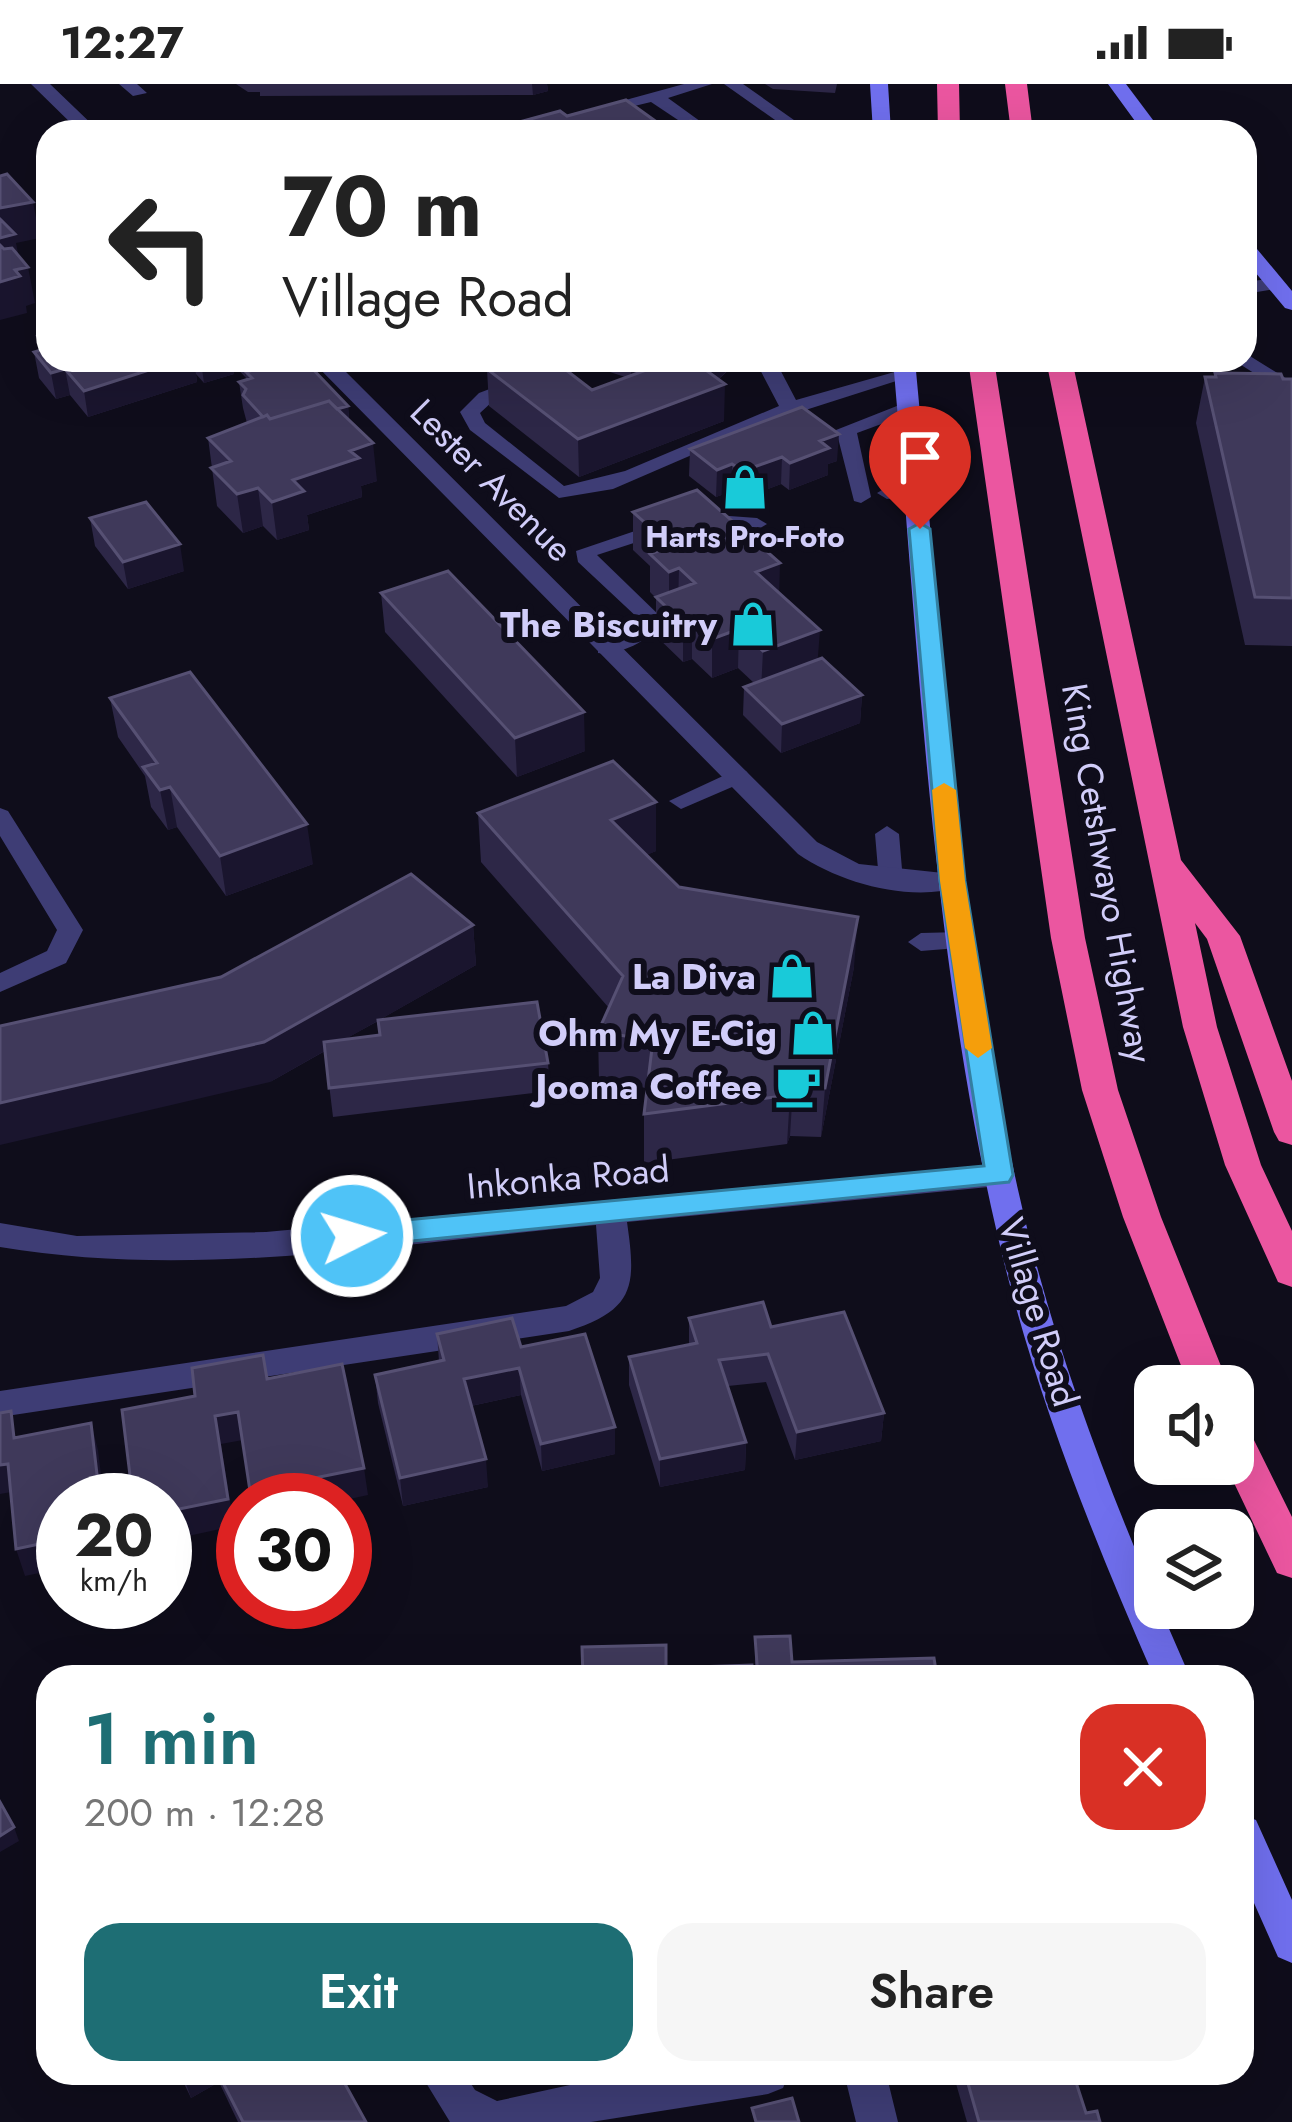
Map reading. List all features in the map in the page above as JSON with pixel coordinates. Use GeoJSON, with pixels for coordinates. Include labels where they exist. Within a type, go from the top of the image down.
{"type":"FeatureCollection","features":[{"type":"Feature","properties":{"kind":"highway"},"geometry":{"type":"LineString","coordinates":[[948,84],[949,120]]}},
{"type":"Feature","properties":{"kind":"highway"},"geometry":{"type":"LineString","coordinates":[[1016,84],[1020,120]]}},
{"type":"Feature","properties":{"kind":"highway","name":"King Cetshwayo Highway"},"geometry":{"type":"LineString","coordinates":[[983,372],[1068,938],[1100,1090],[1142,1217],[1201,1365]]}},
{"type":"Feature","properties":{"kind":"highway","name":"King Cetshwayo Highway"},"geometry":{"type":"LineString","coordinates":[[1062,372],[1200,1027],[1243,1165],[1292,1272]]}},
{"type":"Feature","properties":{"kind":"highway","name":"King Cetshwayo Highway"},"geometry":{"type":"LineString","coordinates":[[1164,860],[1222,936],[1292,1132]]}},
{"type":"Feature","properties":{"kind":"highway"},"geometry":{"type":"LineString","coordinates":[[1254,1481],[1292,1560]]}},
{"type":"Feature","properties":{"kind":"street"},"geometry":{"type":"LineString","coordinates":[[40,84],[78,120]]}},
{"type":"Feature","properties":{"kind":"street"},"geometry":{"type":"LineString","coordinates":[[879,84],[881,120]]}},
{"type":"Feature","properties":{"kind":"street"},"geometry":{"type":"LineString","coordinates":[[1117,84],[1144,120]]}},
{"type":"Feature","properties":{"kind":"street"},"geometry":{"type":"LineString","coordinates":[[1257,262],[1292,304]]}},
{"type":"Feature","properties":{"kind":"street","name":"Lester Avenue"},"geometry":{"type":"LineString","coordinates":[[334,372],[825,864],[891,880],[952,881]]}},
{"type":"Feature","properties":{"kind":"street","name":"Village Road"},"geometry":{"type":"LineString","coordinates":[[904,372],[907,408],[901,492],[952,881],[999,1175],[1056,1377],[1167,1665]]}},
{"type":"Feature","properties":{"kind":"street","name":"Inkonka Road"},"geometry":{"type":"LineString","coordinates":[[0,1235],[77,1248],[158,1250],[266,1244],[999,1175]]}},
{"type":"Feature","properties":{"kind":"street"},"geometry":{"type":"LineString","coordinates":[[0,1404],[569,1318],[609,1301],[618,1286],[610,1212]]}},
{"type":"Feature","properties":{"kind":"street"},"geometry":{"type":"LineString","coordinates":[[1254,1860],[1292,1944]]}},
{"type":"Feature","properties":{"kind":"street"},"geometry":{"type":"LineString","coordinates":[[448,2085],[460,2105],[496,2122],[684,2085]]}},
{"type":"Feature","properties":{"kind":"street"},"geometry":{"type":"LineString","coordinates":[[869,2085],[877,2122]]}},
{"type":"Feature","properties":{"kind":"lane"},"geometry":{"type":"LineString","coordinates":[[569,117],[704,84]]}},
{"type":"Feature","properties":{"kind":"lane"},"geometry":{"type":"LineString","coordinates":[[732,84],[785,120]]}},
{"type":"Feature","properties":{"kind":"lane"},"geometry":{"type":"LineString","coordinates":[[654,96],[689,120]]}},
{"type":"Feature","properties":{"kind":"lane"},"geometry":{"type":"LineString","coordinates":[[1257,286],[1275,284]]}},
{"type":"Feature","properties":{"kind":"lane"},"geometry":{"type":"LineString","coordinates":[[1257,367],[1292,391]]}},
{"type":"Feature","properties":{"kind":"lane"},"geometry":{"type":"LineString","coordinates":[[552,372],[486,397],[470,412],[477,426],[559,492],[587,489],[893,372]]}},
{"type":"Feature","properties":{"kind":"lane"},"geometry":{"type":"LineString","coordinates":[[770,372],[790,409]]}},
{"type":"Feature","properties":{"kind":"lane"},"geometry":{"type":"LineString","coordinates":[[862,497],[846,430],[907,408]]}},
{"type":"Feature","properties":{"kind":"lane"},"geometry":{"type":"LineString","coordinates":[[606,649],[646,630],[652,619],[586,557],[587,551],[688,519],[757,524]]}},
{"type":"Feature","properties":{"kind":"lane"},"geometry":{"type":"LineString","coordinates":[[681,801],[738,776]]}},
{"type":"Feature","properties":{"kind":"lane"},"geometry":{"type":"LineString","coordinates":[[0,816],[70,930],[57,957],[0,983]]}},
{"type":"Feature","properties":{"kind":"lane"},"geometry":{"type":"LineString","coordinates":[[887,835],[891,880]]}},
{"type":"Feature","properties":{"kind":"lane"},"geometry":{"type":"LineString","coordinates":[[921,942],[961,941]]}},
{"type":"Feature","properties":{"kind":"building"},"geometry":{"type":"Polygon","coordinates":[[[626,100],[654,120],[527,120],[560,111],[567,116],[626,100]]]}},
{"type":"Feature","properties":{"kind":"building"},"geometry":{"type":"Polygon","coordinates":[[[7,174],[33,202],[0,208],[0,176],[7,174]]]}},
{"type":"Feature","properties":{"kind":"building"},"geometry":{"type":"Polygon","coordinates":[[[0,219],[15,234],[0,238],[0,219]]]}},
{"type":"Feature","properties":{"kind":"building"},"geometry":{"type":"Polygon","coordinates":[[[0,245],[12,248],[28,267],[15,270],[20,276],[0,282],[0,245]]]}},
{"type":"Feature","properties":{"kind":"building"},"geometry":{"type":"Polygon","coordinates":[[[68,372],[143,372],[84,391],[68,372]]]}},
{"type":"Feature","properties":{"kind":"building"},"geometry":{"type":"Polygon","coordinates":[[[246,372],[315,372],[348,406],[337,409],[329,401],[263,417],[243,395],[246,389],[239,382],[252,378],[246,372]]]}},
{"type":"Feature","properties":{"kind":"building"},"geometry":{"type":"Polygon","coordinates":[[[491,372],[569,372],[592,390],[641,372],[708,372],[725,384],[578,439],[491,372]]]}},
{"type":"Feature","properties":{"kind":"building"},"geometry":{"type":"Polygon","coordinates":[[[1215,373],[1281,374],[1283,379],[1292,379],[1292,598],[1255,597],[1205,377],[1216,377],[1215,373]]]}},
{"type":"Feature","properties":{"kind":"building"},"geometry":{"type":"Polygon","coordinates":[[[329,401],[373,443],[350,451],[359,458],[293,480],[304,491],[272,502],[258,488],[237,494],[211,468],[231,461],[208,438],[267,415],[270,419],[329,401]]]}},
{"type":"Feature","properties":{"kind":"building"},"geometry":{"type":"Polygon","coordinates":[[[802,407],[839,434],[820,441],[829,448],[790,463],[782,457],[743,471],[732,464],[717,470],[690,449],[802,407]]]}},
{"type":"Feature","properties":{"kind":"building"},"geometry":{"type":"Polygon","coordinates":[[[697,490],[780,563],[756,572],[820,630],[763,651],[739,629],[712,639],[692,620],[683,623],[656,597],[695,583],[679,568],[669,572],[650,554],[671,546],[633,512],[697,490]]]}},
{"type":"Feature","properties":{"kind":"building"},"geometry":{"type":"Polygon","coordinates":[[[146,502],[180,544],[123,562],[90,518],[146,502]]]}},
{"type":"Feature","properties":{"kind":"building"},"geometry":{"type":"Polygon","coordinates":[[[448,571],[584,712],[515,738],[381,593],[448,571]]]}},
{"type":"Feature","properties":{"kind":"building"},"geometry":{"type":"Polygon","coordinates":[[[822,658],[862,695],[782,724],[744,687],[822,658]]]}},
{"type":"Feature","properties":{"kind":"building"},"geometry":{"type":"Polygon","coordinates":[[[190,672],[307,824],[220,856],[170,787],[160,790],[143,767],[157,763],[110,698],[190,672]]]}},
{"type":"Feature","properties":{"kind":"building"},"geometry":{"type":"Polygon","coordinates":[[[613,761],[656,802],[611,820],[679,887],[858,917],[825,1088],[793,1087],[790,1095],[644,1114],[653,1040],[598,1032],[623,976],[478,813],[613,761]]]}},
{"type":"Feature","properties":{"kind":"building"},"geometry":{"type":"Polygon","coordinates":[[[411,874],[473,925],[264,1042],[0,1103],[0,1026],[221,977],[411,874]]]}},
{"type":"Feature","properties":{"kind":"building"},"geometry":{"type":"Polygon","coordinates":[[[537,1002],[548,1063],[329,1088],[324,1042],[380,1035],[378,1020],[537,1002]]]}},
{"type":"Feature","properties":{"kind":"building"},"geometry":{"type":"Polygon","coordinates":[[[763,1302],[771,1327],[844,1312],[884,1413],[797,1432],[768,1354],[719,1360],[746,1442],[660,1459],[629,1357],[697,1343],[689,1318],[763,1302]]]}},
{"type":"Feature","properties":{"kind":"building"},"geometry":{"type":"Polygon","coordinates":[[[512,1318],[521,1347],[585,1334],[615,1427],[541,1444],[519,1368],[464,1379],[486,1459],[400,1478],[375,1375],[444,1360],[437,1334],[512,1318]]]}},
{"type":"Feature","properties":{"kind":"building"},"geometry":{"type":"Polygon","coordinates":[[[263,1355],[267,1379],[342,1364],[364,1468],[339,1473],[247,1473],[238,1412],[215,1416],[224,1473],[216,1473],[216,1501],[192,1506],[192,1473],[130,1473],[122,1410],[195,1396],[192,1368],[263,1355]]]}},
{"type":"Feature","properties":{"kind":"building"},"geometry":{"type":"Polygon","coordinates":[[[11,1411],[14,1438],[91,1423],[97,1473],[36,1473],[36,1545],[16,1549],[8,1464],[0,1465],[0,1413],[11,1411]]]}},
{"type":"Feature","properties":{"kind":"building"},"geometry":{"type":"Polygon","coordinates":[[[790,1636],[792,1662],[934,1658],[935,1665],[757,1665],[755,1637],[790,1636]]]}},
{"type":"Feature","properties":{"kind":"building"},"geometry":{"type":"Polygon","coordinates":[[[666,1645],[666,1665],[583,1665],[582,1647],[666,1645]]]}},
{"type":"Feature","properties":{"kind":"building"},"geometry":{"type":"Polygon","coordinates":[[[0,1802],[14,1827],[0,1836],[0,1802]]]}},
{"type":"Feature","properties":{"kind":"building"},"geometry":{"type":"Polygon","coordinates":[[[224,2085],[346,2085],[366,2122],[243,2122],[224,2085]]]}},
{"type":"Feature","properties":{"kind":"building"},"geometry":{"type":"Polygon","coordinates":[[[968,2085],[1077,2085],[1086,2113],[1097,2111],[1100,2122],[979,2122],[968,2085]]]}},
{"type":"Feature","properties":{"kind":"building"},"geometry":{"type":"Polygon","coordinates":[[[792,2098],[799,2122],[756,2122],[752,2108],[792,2098]]]}},
{"type":"Feature","properties":{"kind":"slow traffic"},"geometry":{"type":"LineString","coordinates":[[944,790],[952,881],[978,1048]]}},
{"type":"Feature","properties":{"kind":"place","name":"Harts Pro-Foto"},"geometry":{"type":"Point","coordinates":[745,487]}},
{"type":"Feature","properties":{"kind":"place","name":"The Biscuitry"},"geometry":{"type":"Point","coordinates":[753,624]}},
{"type":"Feature","properties":{"kind":"place","name":"La Diva"},"geometry":{"type":"Point","coordinates":[792,976]}},
{"type":"Feature","properties":{"kind":"place","name":"Ohm My E-Cig"},"geometry":{"type":"Point","coordinates":[813,1033]}},
{"type":"Feature","properties":{"kind":"place","name":"Jooma Coffee"},"geometry":{"type":"Point","coordinates":[798,1086]}},
{"type":"Feature","properties":{"kind":"route"},"geometry":{"type":"LineString","coordinates":[[352,1236],[999,1175],[952,881],[920,529]]}}]}
